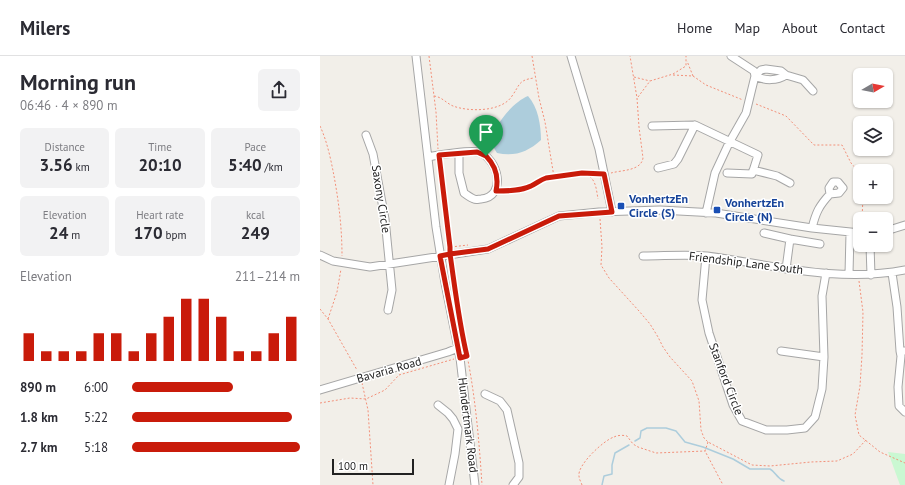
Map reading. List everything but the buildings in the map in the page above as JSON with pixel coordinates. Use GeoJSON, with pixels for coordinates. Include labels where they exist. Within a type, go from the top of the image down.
{"type":"FeatureCollection","features":[{"type":"Feature","properties":{"kind":"street","name":"Hundertmark Road"},"geometry":{"type":"LineString","coordinates":[[416,56],[440,256],[461,346],[460,358],[475,485]]}},
{"type":"Feature","properties":{"kind":"street"},"geometry":{"type":"LineString","coordinates":[[571,56],[599,149],[612,212]]}},
{"type":"Feature","properties":{"kind":"street"},"geometry":{"type":"LineString","coordinates":[[706,213],[715,173],[729,143],[746,113],[755,76],[754,71],[731,56]]}},
{"type":"Feature","properties":{"kind":"street"},"geometry":{"type":"LineString","coordinates":[[755,76],[761,70],[766,69],[781,71],[786,75],[803,80],[813,92]]}},
{"type":"Feature","properties":{"kind":"street"},"geometry":{"type":"LineString","coordinates":[[755,76],[763,80],[781,78],[786,75]]}},
{"type":"Feature","properties":{"kind":"street"},"geometry":{"type":"LineString","coordinates":[[658,168],[674,164],[695,125]]}},
{"type":"Feature","properties":{"kind":"street"},"geometry":{"type":"LineString","coordinates":[[652,126],[695,125],[729,143],[758,155],[752,174],[727,173]]}},
{"type":"Feature","properties":{"kind":"street","name":"Saxony Circle"},"geometry":{"type":"LineString","coordinates":[[366,135],[373,154],[385,219],[392,290],[388,310]]}},
{"type":"Feature","properties":{"kind":"street"},"geometry":{"type":"LineString","coordinates":[[428,157],[477,152],[486,156],[492,162],[498,182],[496,191],[486,199],[475,200],[464,193],[459,172],[459,154]]}},
{"type":"Feature","properties":{"kind":"street"},"geometry":{"type":"LineString","coordinates":[[753,170],[777,176],[790,183]]}},
{"type":"Feature","properties":{"kind":"street"},"geometry":{"type":"LineString","coordinates":[[812,228],[821,204],[830,194]]}},
{"type":"Feature","properties":{"kind":"street"},"geometry":{"type":"LineString","coordinates":[[320,255],[333,261],[370,267],[440,256],[450,251],[488,249],[559,216],[660,210],[706,213],[850,233],[849,274]]}},
{"type":"Feature","properties":{"kind":"street"},"geometry":{"type":"LineString","coordinates":[[893,229],[905,225]]}},
{"type":"Feature","properties":{"kind":"street"},"geometry":{"type":"LineString","coordinates":[[764,233],[820,244]]}},
{"type":"Feature","properties":{"kind":"street"},"geometry":{"type":"LineString","coordinates":[[786,269],[790,239]]}},
{"type":"Feature","properties":{"kind":"street"},"geometry":{"type":"LineString","coordinates":[[870,252],[871,275]]}},
{"type":"Feature","properties":{"kind":"street","name":"Friendship Lane South"},"geometry":{"type":"LineString","coordinates":[[643,256],[706,256],[786,269],[858,275],[892,273],[905,270]]}},
{"type":"Feature","properties":{"kind":"street","name":"Stanford Circle"},"geometry":{"type":"LineString","coordinates":[[706,256],[702,300],[708,333],[733,405],[742,421],[766,430],[805,428],[815,416],[822,389],[824,357],[822,296],[826,273]]}},
{"type":"Feature","properties":{"kind":"street"},"geometry":{"type":"LineString","coordinates":[[892,273],[903,351],[898,387],[899,406],[905,412]]}},
{"type":"Feature","properties":{"kind":"street","name":"Bavaria Road"},"geometry":{"type":"LineString","coordinates":[[320,390],[448,352],[461,346]]}},
{"type":"Feature","properties":{"kind":"street"},"geometry":{"type":"LineString","coordinates":[[781,351],[824,357]]}},
{"type":"Feature","properties":{"kind":"street"},"geometry":{"type":"LineString","coordinates":[[485,394],[500,401],[507,410],[520,463],[519,477],[513,485]]}},
{"type":"Feature","properties":{"kind":"street"},"geometry":{"type":"LineString","coordinates":[[438,406],[448,413],[458,429],[455,454],[448,485]]}},
{"type":"Feature","properties":{"kind":"path"},"geometry":{"type":"LineString","coordinates":[[429,56],[451,267],[457,297],[459,319]]}},
{"type":"Feature","properties":{"kind":"path"},"geometry":{"type":"LineString","coordinates":[[527,56],[532,56],[538,98],[545,122],[554,178]]}},
{"type":"Feature","properties":{"kind":"path"},"geometry":{"type":"LineString","coordinates":[[496,191],[524,188],[532,186],[540,180],[582,173],[604,174],[638,167],[642,163],[643,158],[639,127],[638,98],[630,56]]}},
{"type":"Feature","properties":{"kind":"path"},"geometry":{"type":"LineString","coordinates":[[673,75],[686,66],[686,56]]}},
{"type":"Feature","properties":{"kind":"path"},"geometry":{"type":"LineString","coordinates":[[686,59],[693,76]]}},
{"type":"Feature","properties":{"kind":"path"},"geometry":{"type":"LineString","coordinates":[[634,77],[650,81],[673,75],[693,76],[706,85],[786,116],[814,145],[842,145],[853,165]]}},
{"type":"Feature","properties":{"kind":"path"},"geometry":{"type":"LineString","coordinates":[[434,96],[440,97],[451,105],[458,107],[477,109],[489,108],[504,104],[511,98],[519,83],[523,80],[535,78]]}},
{"type":"Feature","properties":{"kind":"path"},"geometry":{"type":"LineString","coordinates":[[638,98],[650,81]]}},
{"type":"Feature","properties":{"kind":"path"},"geometry":{"type":"LineString","coordinates":[[320,126],[332,163],[340,214],[342,263],[337,292],[328,319]]}},
{"type":"Feature","properties":{"kind":"path"},"geometry":{"type":"LineString","coordinates":[[582,173],[592,177],[598,200]]}},
{"type":"Feature","properties":{"kind":"path"},"geometry":{"type":"LineString","coordinates":[[600,217],[602,247],[601,265],[609,278],[646,320],[670,357],[692,381],[699,401],[701,430],[704,438],[708,442],[752,465],[766,466],[837,461],[853,454],[866,440]]}},
{"type":"Feature","properties":{"kind":"path"},"geometry":{"type":"LineString","coordinates":[[450,251],[471,245]]}},
{"type":"Feature","properties":{"kind":"path"},"geometry":{"type":"LineString","coordinates":[[858,275],[862,319],[860,386],[855,415],[859,435],[880,452],[905,463]]}},
{"type":"Feature","properties":{"kind":"path"},"geometry":{"type":"LineString","coordinates":[[320,309],[328,319],[357,370]]}},
{"type":"Feature","properties":{"kind":"path"},"geometry":{"type":"LineString","coordinates":[[461,346],[470,376],[476,414],[482,485]]}},
{"type":"Feature","properties":{"kind":"path"},"geometry":{"type":"LineString","coordinates":[[320,403],[350,398],[366,399],[385,390],[399,374],[460,358]]}},
{"type":"Feature","properties":{"kind":"path"},"geometry":{"type":"LineString","coordinates":[[362,383],[366,399],[373,485]]}},
{"type":"Feature","properties":{"kind":"path"},"geometry":{"type":"LineString","coordinates":[[582,485],[578,476],[580,469],[593,453],[607,440],[616,436],[627,436],[633,444],[656,453],[705,450]]}},
{"type":"Feature","properties":{"kind":"path"},"geometry":{"type":"LineString","coordinates":[[705,450],[708,442]]}},
{"type":"Feature","properties":{"kind":"path"},"geometry":{"type":"LineString","coordinates":[[705,450],[723,485]]}},
{"type":"Feature","properties":{"kind":"green space"},"geometry":{"type":"Polygon","coordinates":[[[888,452],[905,454],[905,485],[900,485],[888,452]]]}},
{"type":"Feature","properties":{"kind":"water"},"geometry":{"type":"Polygon","coordinates":[[[528,96],[534,105],[538,116],[541,140],[531,148],[515,154],[497,153],[493,146],[493,137],[499,123],[510,109],[528,96]]]}},
{"type":"Feature","properties":{"kind":"waterway"},"geometry":{"type":"LineString","coordinates":[[635,441],[640,438],[641,431],[647,428],[666,428],[676,431],[685,442],[703,447],[733,459],[750,469],[770,469],[784,481]]}},
{"type":"Feature","properties":{"kind":"waterway"},"geometry":{"type":"LineString","coordinates":[[602,485],[604,476],[612,474],[612,465],[615,453],[629,445]]}},
{"type":"Feature","properties":{"kind":"place","name":"VonhertzEn Circle (S)"},"geometry":{"type":"Point","coordinates":[621,206]}},
{"type":"Feature","properties":{"kind":"place","name":"VonhertzEn Circle (N)"},"geometry":{"type":"Point","coordinates":[717,210]}},
{"type":"Feature","properties":{"kind":"route"},"geometry":{"type":"LineString","coordinates":[[486,156],[477,152],[439,155],[450,247],[450,254],[440,256],[460,358],[467,356],[457,310],[457,297],[450,254],[488,249],[541,223],[559,216],[612,212],[604,174],[582,173],[546,178],[540,180],[532,186],[516,190],[496,191],[498,182],[496,173],[492,162],[486,156]]}}]}
